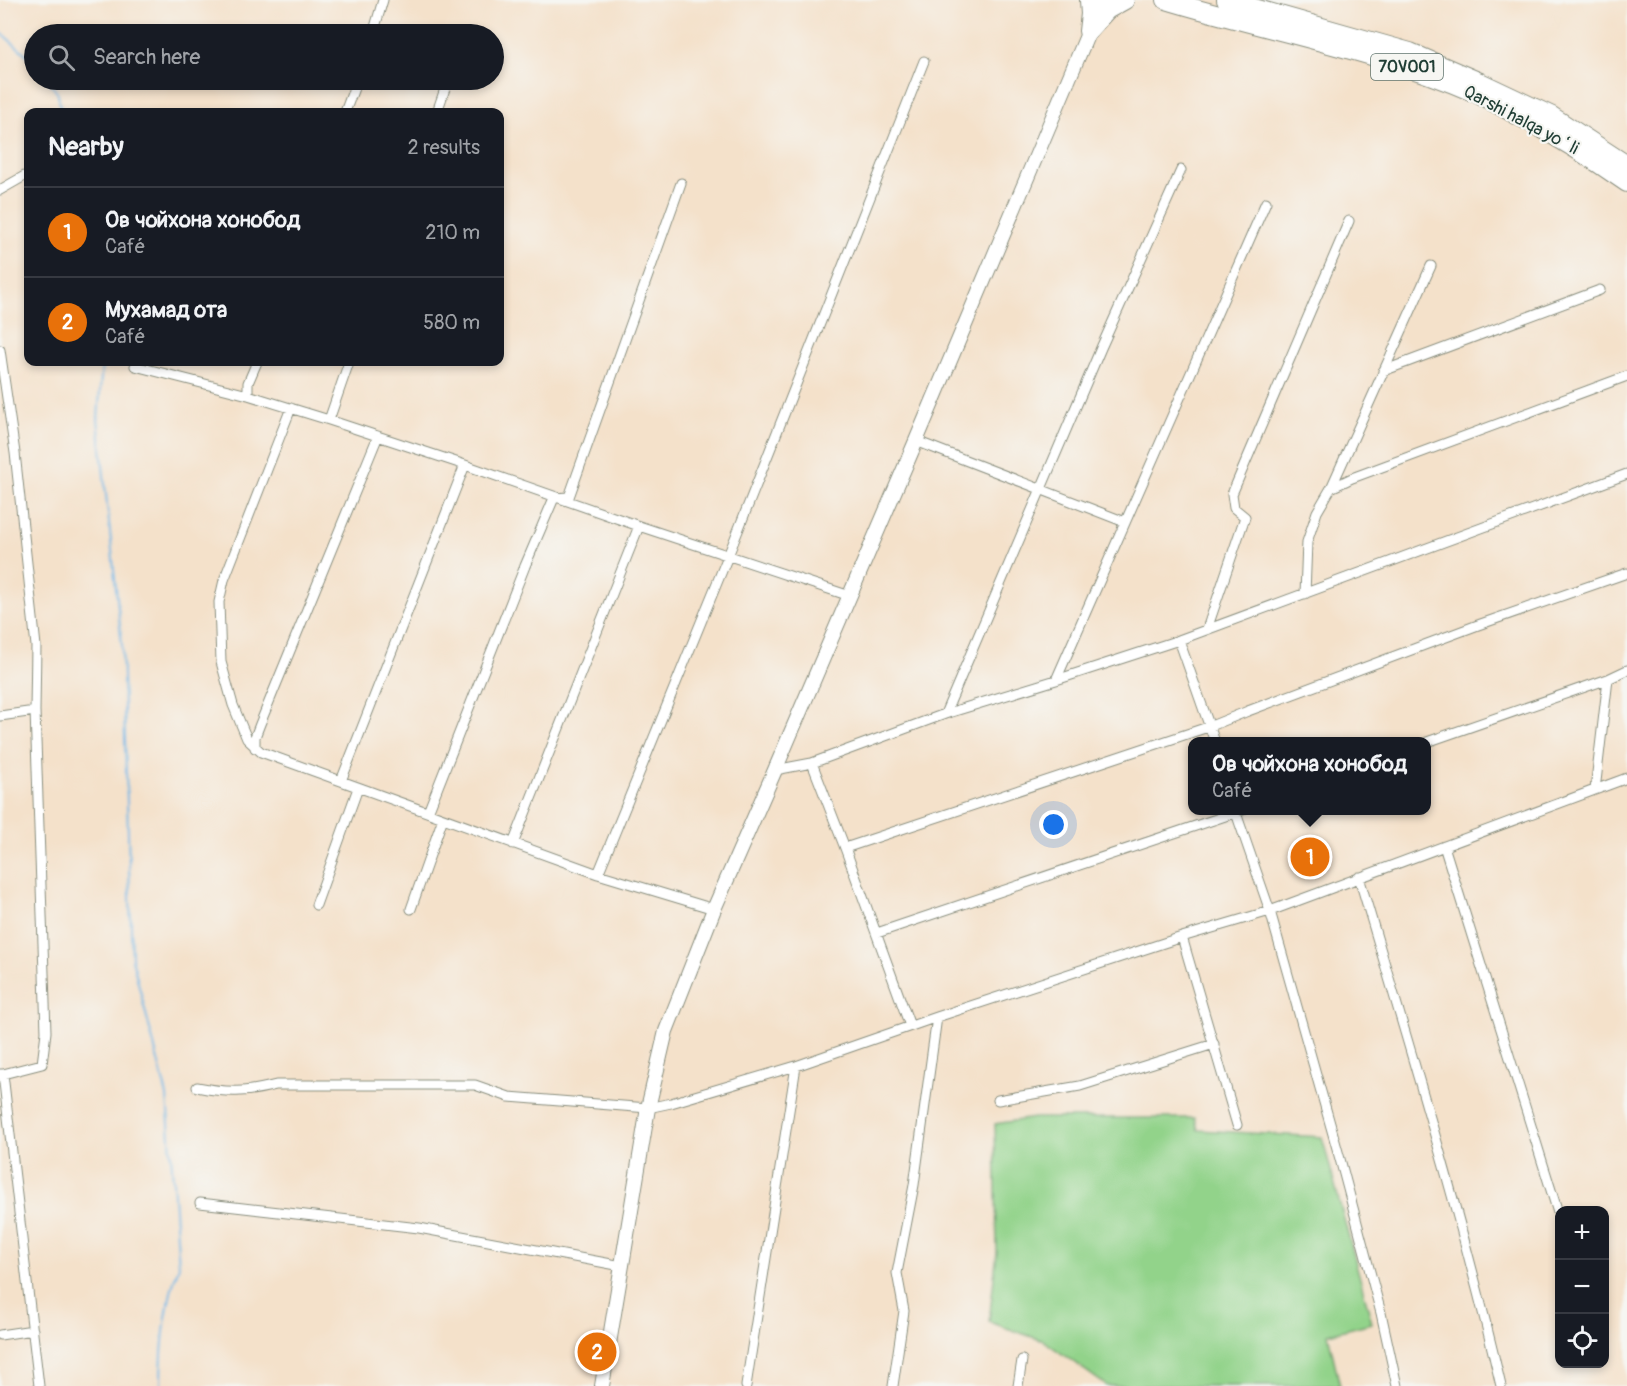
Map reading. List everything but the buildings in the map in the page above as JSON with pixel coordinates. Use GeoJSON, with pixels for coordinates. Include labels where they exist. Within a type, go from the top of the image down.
{"type":"FeatureCollection","features":[{"type":"Feature","properties":{"kind":"highway"},"geometry":{"type":"LineString","coordinates":[[1088,32],[1089,0]]}},
{"type":"Feature","properties":{"kind":"highway"},"geometry":{"type":"LineString","coordinates":[[1088,32],[1107,10],[1125,0]]}},
{"type":"Feature","properties":{"kind":"highway","name":"Qarshi halqa yoʻli"},"geometry":{"type":"LineString","coordinates":[[1226,0],[1410,52],[1552,116],[1627,165]]}},
{"type":"Feature","properties":{"kind":"highway","name":"Qarshi halqa yoʻli"},"geometry":{"type":"LineString","coordinates":[[1165,1],[1418,70],[1476,93],[1539,126],[1627,183]]}},
{"type":"Feature","properties":{"kind":"main road"},"geometry":{"type":"LineString","coordinates":[[602,1386],[648,1108],[666,1031],[714,909],[776,770],[1101,0]]}},
{"type":"Feature","properties":{"kind":"street"},"geometry":{"type":"LineString","coordinates":[[376,24],[383,0]]}},
{"type":"Feature","properties":{"kind":"street"},"geometry":{"type":"LineString","coordinates":[[598,874],[728,556],[924,61]]}},
{"type":"Feature","properties":{"kind":"street"},"geometry":{"type":"LineString","coordinates":[[346,108],[353,90]]}},
{"type":"Feature","properties":{"kind":"street"},"geometry":{"type":"LineString","coordinates":[[438,108],[445,90]]}},
{"type":"Feature","properties":{"kind":"street"},"geometry":{"type":"LineString","coordinates":[[945,714],[1040,489],[1180,170]]}},
{"type":"Feature","properties":{"kind":"street"},"geometry":{"type":"LineString","coordinates":[[0,190],[24,176]]}},
{"type":"Feature","properties":{"kind":"street"},"geometry":{"type":"LineString","coordinates":[[554,498],[569,497],[681,183]]}},
{"type":"Feature","properties":{"kind":"street"},"geometry":{"type":"LineString","coordinates":[[1056,680],[1266,202]]}},
{"type":"Feature","properties":{"kind":"street"},"geometry":{"type":"LineString","coordinates":[[1207,629],[1245,517],[1234,508],[1232,494],[1349,220]]}},
{"type":"Feature","properties":{"kind":"street"},"geometry":{"type":"LineString","coordinates":[[1305,594],[1307,543],[1317,512],[1331,488],[1431,266]]}},
{"type":"Feature","properties":{"kind":"street"},"geometry":{"type":"LineString","coordinates":[[1383,370],[1599,290]]}},
{"type":"Feature","properties":{"kind":"street"},"geometry":{"type":"LineString","coordinates":[[0,350],[15,453],[36,646],[35,711],[46,1032],[42,1064],[1,1074],[39,1386]]}},
{"type":"Feature","properties":{"kind":"street"},"geometry":{"type":"LineString","coordinates":[[135,366],[248,394],[329,420],[465,465],[554,498],[850,596]]}},
{"type":"Feature","properties":{"kind":"street"},"geometry":{"type":"LineString","coordinates":[[248,394],[248,383],[255,366]]}},
{"type":"Feature","properties":{"kind":"street"},"geometry":{"type":"LineString","coordinates":[[329,420],[348,366]]}},
{"type":"Feature","properties":{"kind":"street"},"geometry":{"type":"LineString","coordinates":[[1331,488],[1627,376]]}},
{"type":"Feature","properties":{"kind":"street"},"geometry":{"type":"LineString","coordinates":[[291,408],[224,580],[219,602],[221,662],[233,705],[247,739],[261,752],[358,788],[598,874],[714,909]]}},
{"type":"Feature","properties":{"kind":"street"},"geometry":{"type":"LineString","coordinates":[[255,748],[255,737],[260,724],[378,436]]}},
{"type":"Feature","properties":{"kind":"street"},"geometry":{"type":"LineString","coordinates":[[916,441],[1125,522]]}},
{"type":"Feature","properties":{"kind":"street"},"geometry":{"type":"LineString","coordinates":[[340,781],[465,465]]}},
{"type":"Feature","properties":{"kind":"street"},"geometry":{"type":"LineString","coordinates":[[776,770],[812,763],[945,714],[1179,640],[1627,474]]}},
{"type":"Feature","properties":{"kind":"street"},"geometry":{"type":"LineString","coordinates":[[428,812],[554,498]]}},
{"type":"Feature","properties":{"kind":"street"},"geometry":{"type":"LineString","coordinates":[[513,844],[639,526]]}},
{"type":"Feature","properties":{"kind":"street"},"geometry":{"type":"LineString","coordinates":[[845,848],[1211,726],[1478,625],[1627,573]]}},
{"type":"Feature","properties":{"kind":"street"},"geometry":{"type":"LineString","coordinates":[[1179,640],[1214,737]]}},
{"type":"Feature","properties":{"kind":"street"},"geometry":{"type":"LineString","coordinates":[[1431,741],[1627,670]]}},
{"type":"Feature","properties":{"kind":"street"},"geometry":{"type":"LineString","coordinates":[[1595,790],[1608,678]]}},
{"type":"Feature","properties":{"kind":"street"},"geometry":{"type":"LineString","coordinates":[[0,716],[35,711]]}},
{"type":"Feature","properties":{"kind":"street"},"geometry":{"type":"LineString","coordinates":[[812,763],[910,1026]]}},
{"type":"Feature","properties":{"kind":"street"},"geometry":{"type":"LineString","coordinates":[[196,1087],[219,1092],[252,1091],[276,1085],[475,1085],[509,1096],[648,1108],[796,1066],[910,1026],[1182,937],[1270,911],[1627,778]]}},
{"type":"Feature","properties":{"kind":"street"},"geometry":{"type":"LineString","coordinates":[[316,905],[358,788]]}},
{"type":"Feature","properties":{"kind":"street"},"geometry":{"type":"LineString","coordinates":[[877,933],[1226,815]]}},
{"type":"Feature","properties":{"kind":"street"},"geometry":{"type":"LineString","coordinates":[[1239,815],[1270,911],[1340,1160],[1381,1313],[1397,1386]]}},
{"type":"Feature","properties":{"kind":"street"},"geometry":{"type":"LineString","coordinates":[[411,909],[443,818]]}},
{"type":"Feature","properties":{"kind":"street"},"geometry":{"type":"LineString","coordinates":[[1444,846],[1556,1206]]}},
{"type":"Feature","properties":{"kind":"street"},"geometry":{"type":"LineString","coordinates":[[1359,877],[1479,1290],[1501,1386]]}},
{"type":"Feature","properties":{"kind":"street"},"geometry":{"type":"LineString","coordinates":[[1182,937],[1237,1125]]}},
{"type":"Feature","properties":{"kind":"street"},"geometry":{"type":"LineString","coordinates":[[893,1386],[904,1311],[897,1273],[914,1185],[938,1017]]}},
{"type":"Feature","properties":{"kind":"street"},"geometry":{"type":"LineString","coordinates":[[998,1100],[1080,1086],[1214,1044]]}},
{"type":"Feature","properties":{"kind":"street"},"geometry":{"type":"LineString","coordinates":[[746,1386],[796,1066]]}},
{"type":"Feature","properties":{"kind":"street"},"geometry":{"type":"LineString","coordinates":[[200,1203],[419,1228],[622,1266]]}},
{"type":"Feature","properties":{"kind":"street"},"geometry":{"type":"LineString","coordinates":[[0,1335],[33,1330]]}},
{"type":"Feature","properties":{"kind":"street"},"geometry":{"type":"LineString","coordinates":[[1018,1386],[1022,1360]]}},
{"type":"Feature","properties":{"kind":"green space"},"geometry":{"type":"Polygon","coordinates":[[[1034,1118],[1195,1118],[1198,1130],[1322,1137],[1372,1323],[1328,1334],[1340,1386],[1107,1386],[1044,1341],[989,1322],[997,1252],[995,1124],[1034,1118]]]}},
{"type":"Feature","properties":{"kind":"waterway"},"geometry":{"type":"LineString","coordinates":[[0,32],[24,52]]}},
{"type":"Feature","properties":{"kind":"waterway"},"geometry":{"type":"LineString","coordinates":[[55,90],[60,108]]}},
{"type":"Feature","properties":{"kind":"waterway"},"geometry":{"type":"LineString","coordinates":[[102,366],[98,419],[122,645],[132,959],[167,1096],[179,1266],[170,1295],[165,1325],[161,1386]]}},
{"type":"Feature","properties":{"kind":"place","name":"Ов чойхона хонобод"},"geometry":{"type":"Point","coordinates":[1310,857]}},
{"type":"Feature","properties":{"kind":"place","name":"Мухамад ота"},"geometry":{"type":"Point","coordinates":[597,1352]}}]}
